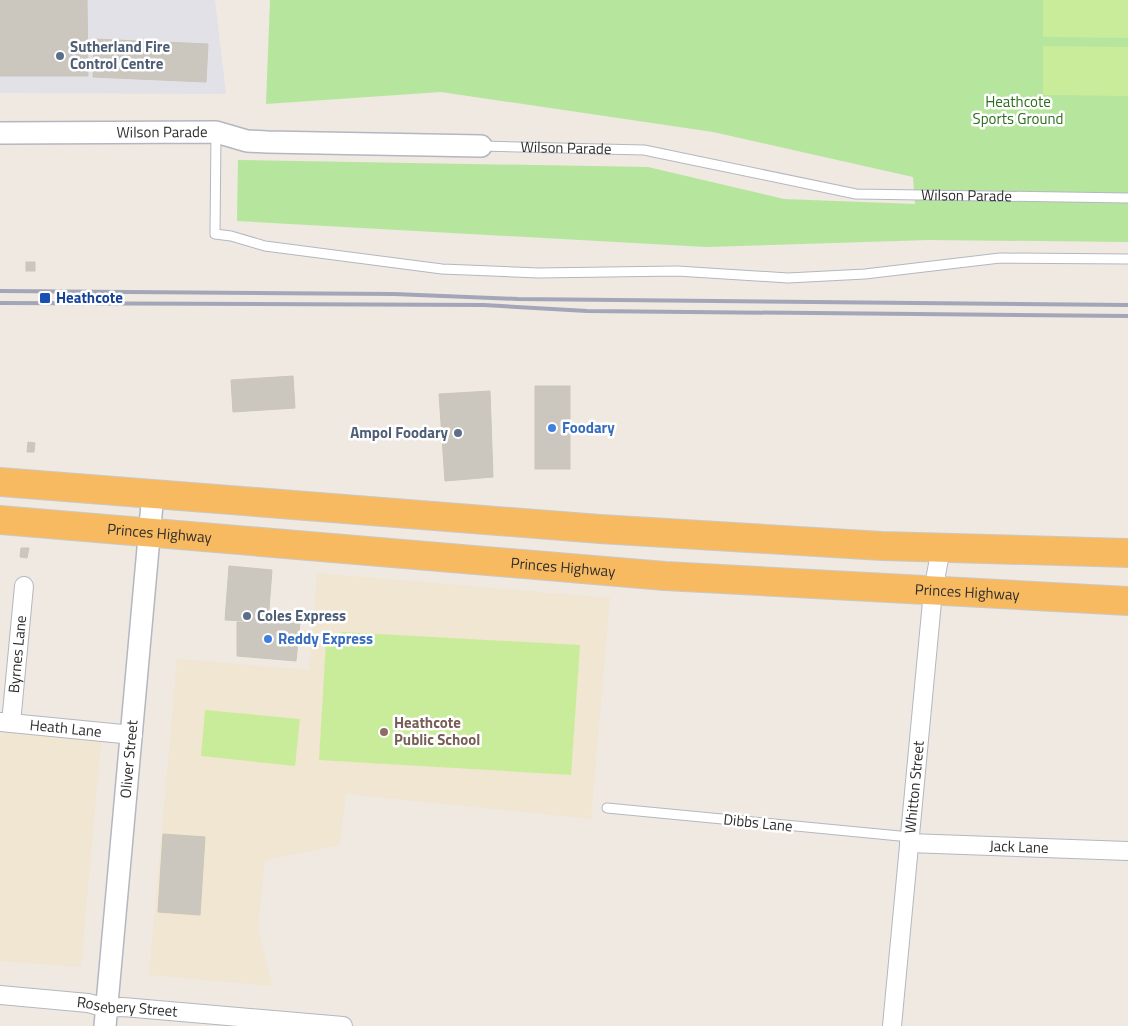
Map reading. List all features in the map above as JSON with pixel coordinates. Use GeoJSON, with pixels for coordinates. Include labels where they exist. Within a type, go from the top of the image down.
{"type":"FeatureCollection","features":[{"type":"Feature","properties":{"kind":"highway"},"geometry":{"type":"LineString","coordinates":[[0,482],[600,529],[882,546],[1128,553]]}},
{"type":"Feature","properties":{"kind":"highway","name":"Princes Highway"},"geometry":{"type":"LineString","coordinates":[[0,520],[664,576],[1128,600]]}},
{"type":"Feature","properties":{"kind":"street","name":"Wilson Parade"},"geometry":{"type":"LineString","coordinates":[[0,133],[216,132],[248,141],[480,146]]}},
{"type":"Feature","properties":{"kind":"street","name":"Oliver Street"},"geometry":{"type":"LineString","coordinates":[[106,1017],[153,493]]}},
{"type":"Feature","properties":{"kind":"street","name":"Whitton Street"},"geometry":{"type":"LineString","coordinates":[[892,1026],[934,591],[941,548]]}},
{"type":"Feature","properties":{"kind":"street","name":"Byrnes Lane"},"geometry":{"type":"LineString","coordinates":[[6,723],[24,586]]}},
{"type":"Feature","properties":{"kind":"street","name":"Heath Lane"},"geometry":{"type":"LineString","coordinates":[[6,723],[132,735]]}},
{"type":"Feature","properties":{"kind":"street","name":"Jack Lane"},"geometry":{"type":"LineString","coordinates":[[909,840],[1128,851]]}},
{"type":"Feature","properties":{"kind":"street","name":"Rosebery Street"},"geometry":{"type":"LineString","coordinates":[[0,995],[88,1004],[106,1017],[123,1006],[343,1026]]}},
{"type":"Feature","properties":{"kind":"lane"},"geometry":{"type":"LineString","coordinates":[[216,132],[215,234],[231,236],[265,246],[442,269],[539,273],[677,271],[788,278],[865,274],[1000,258],[1128,259]]}},
{"type":"Feature","properties":{"kind":"lane","name":"Wilson Parade"},"geometry":{"type":"LineString","coordinates":[[480,146],[644,150],[856,194],[1128,198]]}},
{"type":"Feature","properties":{"kind":"lane","name":"Dibbs Lane"},"geometry":{"type":"LineString","coordinates":[[607,808],[909,840]]}},
{"type":"Feature","properties":{"kind":"shaded area"},"geometry":{"type":"Polygon","coordinates":[[[0,0],[215,0],[226,94],[0,93],[0,0]]]}},
{"type":"Feature","properties":{"kind":"shaded area","name":"Heathcote Public School"},"geometry":{"type":"Polygon","coordinates":[[[317,573],[610,598],[591,819],[346,794],[340,845],[265,860],[258,928],[272,986],[149,975],[177,659],[309,670],[317,573]]]}},
{"type":"Feature","properties":{"kind":"shaded area"},"geometry":{"type":"Polygon","coordinates":[[[0,731],[101,741],[81,967],[0,961],[0,731]]]}},
{"type":"Feature","properties":{"kind":"green space","name":"Heathcote Sports Ground"},"geometry":{"type":"Polygon","coordinates":[[[270,0],[1128,0],[1128,242],[929,240],[706,247],[237,221],[238,160],[648,167],[784,199],[915,204],[913,177],[713,132],[441,92],[266,104],[270,0]]]}},
{"type":"Feature","properties":{"kind":"green space"},"geometry":{"type":"Polygon","coordinates":[[[1043,0],[1128,0],[1128,38],[1043,37],[1043,0]]]}},
{"type":"Feature","properties":{"kind":"green space"},"geometry":{"type":"Polygon","coordinates":[[[1043,46],[1128,47],[1128,96],[1043,95],[1043,46]]]}},
{"type":"Feature","properties":{"kind":"green space"},"geometry":{"type":"Polygon","coordinates":[[[342,632],[580,645],[571,775],[319,760],[326,642],[342,632]]]}},
{"type":"Feature","properties":{"kind":"green space"},"geometry":{"type":"Polygon","coordinates":[[[205,710],[300,719],[295,766],[201,756],[205,710]]]}},
{"type":"Feature","properties":{"kind":"building"},"geometry":{"type":"Polygon","coordinates":[[[0,0],[87,0],[88,76],[0,76],[0,0]]]}},
{"type":"Feature","properties":{"kind":"building"},"geometry":{"type":"Polygon","coordinates":[[[94,39],[208,44],[206,82],[93,77],[94,39]]]}},
{"type":"Feature","properties":{"kind":"building"},"geometry":{"type":"Polygon","coordinates":[[[26,262],[35,262],[35,271],[26,271],[26,262]]]}},
{"type":"Feature","properties":{"kind":"building"},"geometry":{"type":"Polygon","coordinates":[[[293,376],[295,408],[233,412],[231,380],[293,376]]]}},
{"type":"Feature","properties":{"kind":"building","name":"Foodary"},"geometry":{"type":"Polygon","coordinates":[[[535,386],[570,386],[570,469],[535,469],[535,386]]]}},
{"type":"Feature","properties":{"kind":"building"},"geometry":{"type":"Polygon","coordinates":[[[490,391],[493,477],[445,481],[439,394],[490,391]]]}},
{"type":"Feature","properties":{"kind":"building"},"geometry":{"type":"Polygon","coordinates":[[[28,442],[35,443],[34,452],[27,452],[28,442]]]}},
{"type":"Feature","properties":{"kind":"building"},"geometry":{"type":"Polygon","coordinates":[[[21,548],[29,548],[27,558],[20,557],[21,548]]]}},
{"type":"Feature","properties":{"kind":"building"},"geometry":{"type":"Polygon","coordinates":[[[229,566],[272,570],[268,622],[225,620],[229,566]]]}},
{"type":"Feature","properties":{"kind":"building","name":"Reddy Express"},"geometry":{"type":"Polygon","coordinates":[[[237,622],[300,623],[296,661],[237,656],[237,622]]]}},
{"type":"Feature","properties":{"kind":"building"},"geometry":{"type":"Polygon","coordinates":[[[163,834],[205,837],[200,915],[158,912],[163,834]]]}},
{"type":"Feature","properties":{"kind":"railway"},"geometry":{"type":"LineString","coordinates":[[0,291],[394,294],[518,299],[1128,305]]}},
{"type":"Feature","properties":{"kind":"railway"},"geometry":{"type":"LineString","coordinates":[[0,303],[484,305],[587,311],[1128,316]]}},
{"type":"Feature","properties":{"kind":"place","name":"Sutherland Fire Control Centre"},"geometry":{"type":"Point","coordinates":[60,56]}},
{"type":"Feature","properties":{"kind":"place","name":"Heathcote"},"geometry":{"type":"Point","coordinates":[45,298]}},
{"type":"Feature","properties":{"kind":"place","name":"Foodary"},"geometry":{"type":"Point","coordinates":[552,428]}},
{"type":"Feature","properties":{"kind":"place","name":"Ampol Foodary"},"geometry":{"type":"Point","coordinates":[458,433]}},
{"type":"Feature","properties":{"kind":"place","name":"Coles Express"},"geometry":{"type":"Point","coordinates":[247,616]}},
{"type":"Feature","properties":{"kind":"place","name":"Reddy Express"},"geometry":{"type":"Point","coordinates":[268,639]}},
{"type":"Feature","properties":{"kind":"place","name":"Heathcote Public School"},"geometry":{"type":"Point","coordinates":[384,732]}}]}
